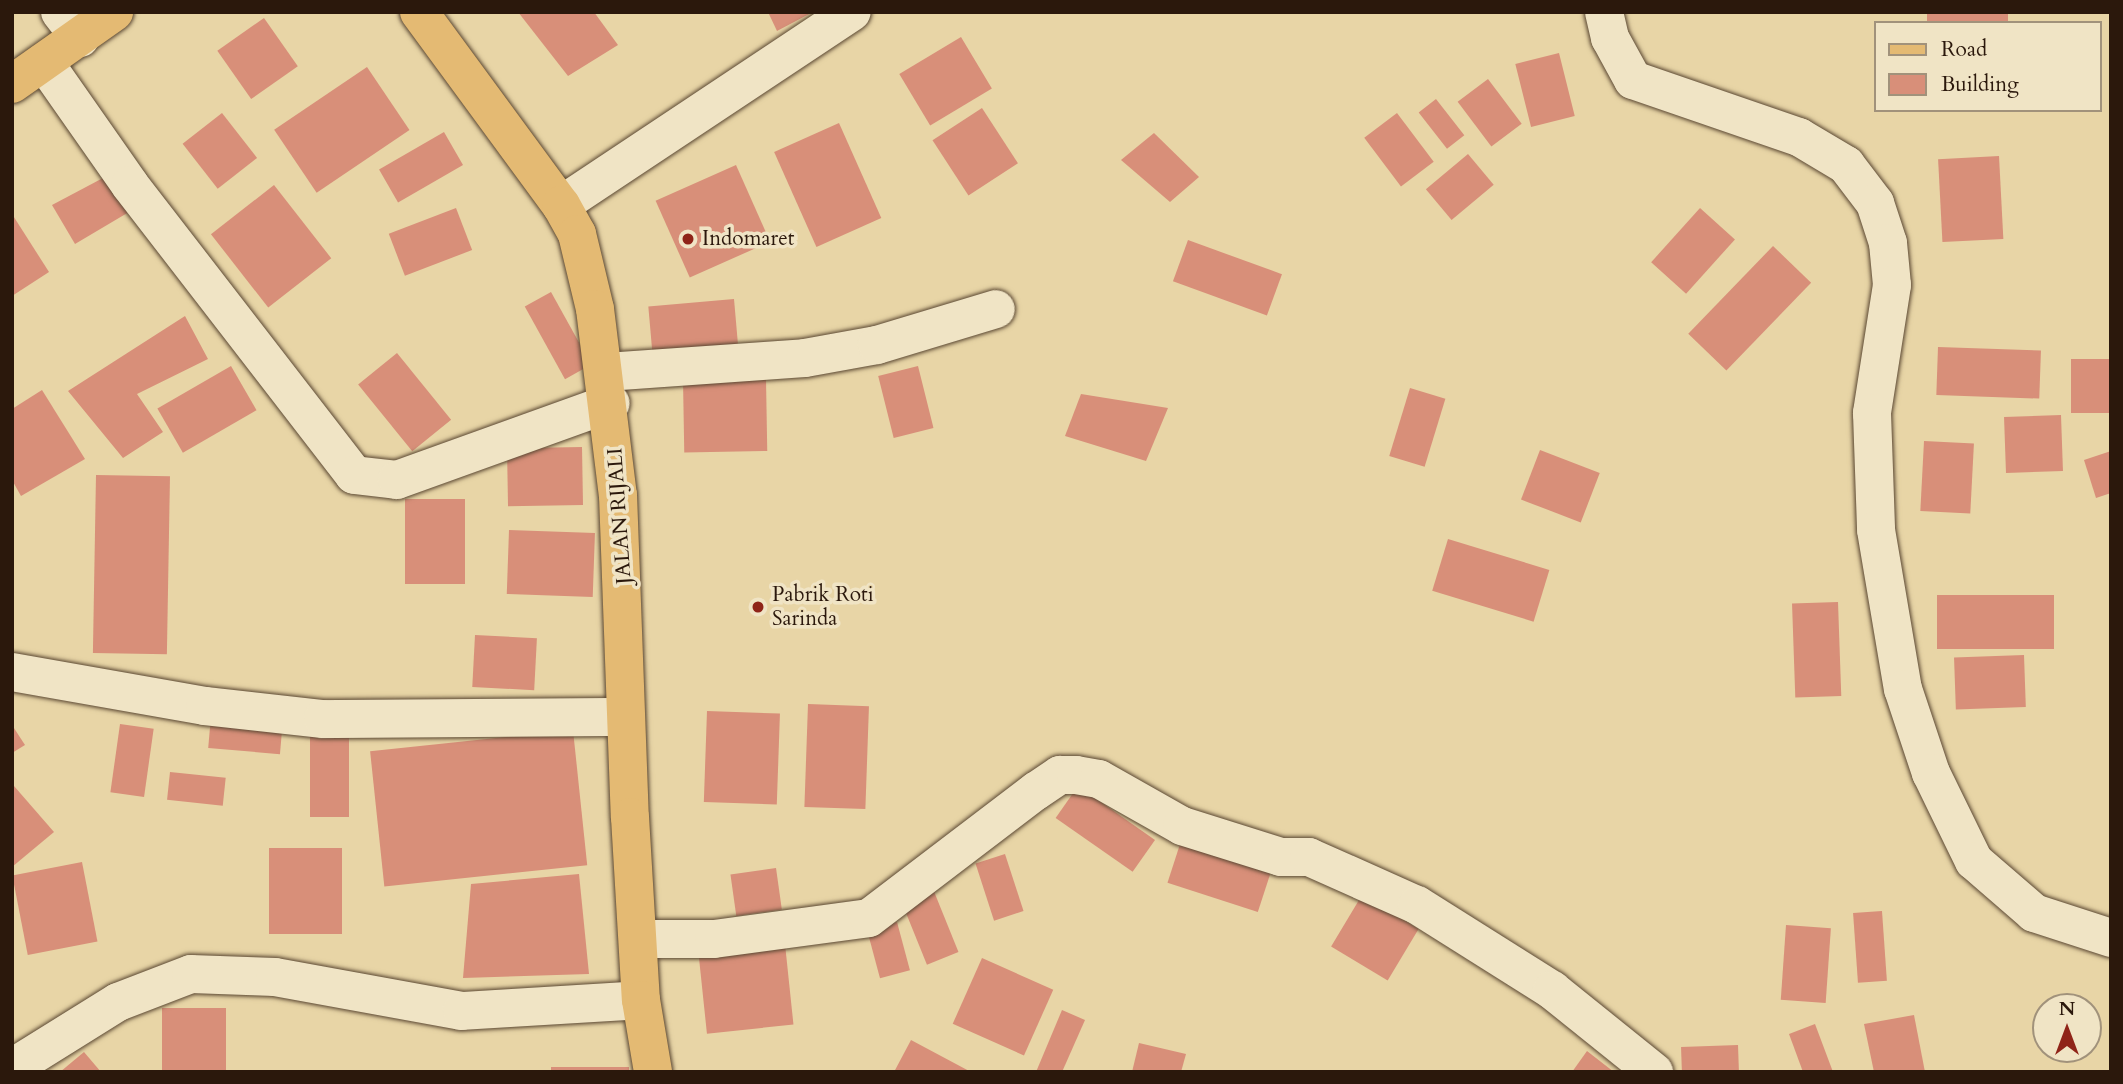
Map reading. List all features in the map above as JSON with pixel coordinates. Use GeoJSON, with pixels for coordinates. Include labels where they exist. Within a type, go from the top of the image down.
{"type":"FeatureCollection","features":[{"type":"Feature","properties":{"kind":"main road"},"geometry":{"type":"LineString","coordinates":[[12,84],[44,62],[70,25],[114,12]]}},
{"type":"Feature","properties":{"kind":"main road","name":"JALAN RIJALI"},"geometry":{"type":"LineString","coordinates":[[419,12],[561,205],[577,234],[608,387],[628,622],[625,718],[641,1000],[653,1072]]}},
{"type":"Feature","properties":{"kind":"street"},"geometry":{"type":"LineString","coordinates":[[561,205],[852,12]]}},
{"type":"Feature","properties":{"kind":"street"},"geometry":{"type":"LineString","coordinates":[[1604,12],[1615,50],[1633,80],[1799,137],[1846,165],[1875,204],[1888,243],[1892,285],[1872,413],[1876,530],[1903,689],[1931,773],[1974,861],[2034,913],[2111,938]]}},
{"type":"Feature","properties":{"kind":"street"},"geometry":{"type":"LineString","coordinates":[[44,62],[354,475],[397,480],[608,387],[877,345],[996,309]]}},
{"type":"Feature","properties":{"kind":"street"},"geometry":{"type":"LineString","coordinates":[[12,672],[205,706],[323,719],[625,718]]}},
{"type":"Feature","properties":{"kind":"street"},"geometry":{"type":"LineString","coordinates":[[639,939],[713,939],[869,918],[1060,775],[1076,775],[1099,779],[1182,826],[1281,856],[1309,857],[1417,905],[1552,990],[1654,1072]]}},
{"type":"Feature","properties":{"kind":"street"},"geometry":{"type":"LineString","coordinates":[[12,1068],[118,1002],[191,974],[275,977],[462,1011],[641,1000]]}},
{"type":"Feature","properties":{"kind":"building"},"geometry":{"type":"Polygon","coordinates":[[[518,12],[594,12],[618,45],[568,76],[518,12]]]}},
{"type":"Feature","properties":{"kind":"building"},"geometry":{"type":"Polygon","coordinates":[[[768,12],[813,12],[777,31],[768,12]]]}},
{"type":"Feature","properties":{"kind":"building"},"geometry":{"type":"Polygon","coordinates":[[[1927,12],[2008,12],[2008,21],[1927,21],[1927,12]]]}},
{"type":"Feature","properties":{"kind":"building"},"geometry":{"type":"Polygon","coordinates":[[[264,18],[298,66],[251,99],[217,51],[264,18]]]}},
{"type":"Feature","properties":{"kind":"building"},"geometry":{"type":"Polygon","coordinates":[[[961,37],[992,88],[930,126],[899,74],[961,37]]]}},
{"type":"Feature","properties":{"kind":"building"},"geometry":{"type":"Polygon","coordinates":[[[1559,53],[1575,116],[1531,127],[1515,64],[1559,53]]]}},
{"type":"Feature","properties":{"kind":"building"},"geometry":{"type":"Polygon","coordinates":[[[367,67],[409,130],[317,193],[274,130],[367,67]]]}},
{"type":"Feature","properties":{"kind":"building"},"geometry":{"type":"Polygon","coordinates":[[[1488,79],[1522,124],[1491,147],[1458,102],[1488,79]]]}},
{"type":"Feature","properties":{"kind":"building"},"geometry":{"type":"Polygon","coordinates":[[[1436,99],[1464,135],[1447,149],[1419,113],[1436,99]]]}},
{"type":"Feature","properties":{"kind":"building"},"geometry":{"type":"Polygon","coordinates":[[[982,108],[1018,163],[968,195],[933,140],[982,108]]]}},
{"type":"Feature","properties":{"kind":"building"},"geometry":{"type":"Polygon","coordinates":[[[222,113],[257,158],[218,189],[183,144],[222,113]]]}},
{"type":"Feature","properties":{"kind":"building"},"geometry":{"type":"Polygon","coordinates":[[[1397,113],[1434,162],[1401,186],[1364,138],[1397,113]]]}},
{"type":"Feature","properties":{"kind":"building"},"geometry":{"type":"Polygon","coordinates":[[[839,123],[881,218],[816,247],[774,152],[839,123]]]}},
{"type":"Feature","properties":{"kind":"building"},"geometry":{"type":"Polygon","coordinates":[[[444,132],[463,165],[398,202],[379,170],[444,132]]]}},
{"type":"Feature","properties":{"kind":"building"},"geometry":{"type":"Polygon","coordinates":[[[1154,133],[1199,177],[1170,202],[1121,160],[1154,133]]]}},
{"type":"Feature","properties":{"kind":"building"},"geometry":{"type":"Polygon","coordinates":[[[1468,154],[1494,185],[1452,220],[1426,189],[1468,154]]]}},
{"type":"Feature","properties":{"kind":"building"},"geometry":{"type":"Polygon","coordinates":[[[1999,156],[2003,239],[1942,242],[1938,159],[1999,156]]]}},
{"type":"Feature","properties":{"kind":"building"},"geometry":{"type":"Polygon","coordinates":[[[736,165],[770,242],[690,278],[656,201],[736,165]]]}},
{"type":"Feature","properties":{"kind":"building"},"geometry":{"type":"Polygon","coordinates":[[[103,178],[129,212],[75,244],[52,205],[103,178]]]}},
{"type":"Feature","properties":{"kind":"building"},"geometry":{"type":"Polygon","coordinates":[[[274,185],[331,258],[268,308],[211,234],[274,185]]]}},
{"type":"Feature","properties":{"kind":"building"},"geometry":{"type":"Polygon","coordinates":[[[456,208],[472,250],[405,276],[389,234],[456,208]]]}},
{"type":"Feature","properties":{"kind":"building"},"geometry":{"type":"Polygon","coordinates":[[[1700,208],[1735,239],[1686,294],[1651,262],[1700,208]]]}},
{"type":"Feature","properties":{"kind":"building"},"geometry":{"type":"Polygon","coordinates":[[[12,214],[49,272],[12,296],[12,214]]]}},
{"type":"Feature","properties":{"kind":"building"},"geometry":{"type":"Polygon","coordinates":[[[1188,240],[1282,274],[1267,316],[1173,281],[1188,240]]]}},
{"type":"Feature","properties":{"kind":"building"},"geometry":{"type":"Polygon","coordinates":[[[1773,246],[1811,283],[1726,371],[1688,334],[1773,246]]]}},
{"type":"Feature","properties":{"kind":"building"},"geometry":{"type":"Polygon","coordinates":[[[551,292],[591,365],[565,379],[525,307],[551,292]]]}},
{"type":"Feature","properties":{"kind":"building"},"geometry":{"type":"Polygon","coordinates":[[[734,299],[739,351],[653,358],[648,306],[734,299]]]}},
{"type":"Feature","properties":{"kind":"building"},"geometry":{"type":"Polygon","coordinates":[[[185,316],[208,359],[137,394],[163,432],[123,458],[68,391],[185,316]]]}},
{"type":"Feature","properties":{"kind":"building"},"geometry":{"type":"Polygon","coordinates":[[[1938,347],[2041,351],[2039,399],[1936,395],[1938,347]]]}},
{"type":"Feature","properties":{"kind":"building"},"geometry":{"type":"Polygon","coordinates":[[[397,353],[451,420],[412,451],[358,384],[397,353]]]}},
{"type":"Feature","properties":{"kind":"building"},"geometry":{"type":"Polygon","coordinates":[[[2071,359],[2111,359],[2111,413],[2071,413],[2071,359]]]}},
{"type":"Feature","properties":{"kind":"building"},"geometry":{"type":"Polygon","coordinates":[[[231,366],[256,410],[183,453],[157,409],[231,366]]]}},
{"type":"Feature","properties":{"kind":"building"},"geometry":{"type":"Polygon","coordinates":[[[918,366],[933,428],[894,438],[878,376],[918,366]]]}},
{"type":"Feature","properties":{"kind":"building"},"geometry":{"type":"Polygon","coordinates":[[[766,379],[767,451],[684,452],[683,380],[766,379]]]}},
{"type":"Feature","properties":{"kind":"building"},"geometry":{"type":"Polygon","coordinates":[[[1410,388],[1445,399],[1425,467],[1389,456],[1410,388]]]}},
{"type":"Feature","properties":{"kind":"building"},"geometry":{"type":"Polygon","coordinates":[[[42,390],[85,459],[21,496],[12,480],[12,409],[42,390]]]}},
{"type":"Feature","properties":{"kind":"building"},"geometry":{"type":"Polygon","coordinates":[[[1081,394],[1168,408],[1146,461],[1065,436],[1081,394]]]}},
{"type":"Feature","properties":{"kind":"building"},"geometry":{"type":"Polygon","coordinates":[[[2061,415],[2063,471],[2006,473],[2004,417],[2061,415]]]}},
{"type":"Feature","properties":{"kind":"building"},"geometry":{"type":"Polygon","coordinates":[[[1924,441],[1974,444],[1970,514],[1920,511],[1924,441]]]}},
{"type":"Feature","properties":{"kind":"building"},"geometry":{"type":"Polygon","coordinates":[[[582,447],[583,505],[508,506],[507,448],[582,447]]]}},
{"type":"Feature","properties":{"kind":"building"},"geometry":{"type":"Polygon","coordinates":[[[1540,450],[1600,473],[1581,522],[1521,499],[1540,450]]]}},
{"type":"Feature","properties":{"kind":"building"},"geometry":{"type":"Polygon","coordinates":[[[2111,451],[2111,493],[2096,498],[2084,460],[2111,451]]]}},
{"type":"Feature","properties":{"kind":"building"},"geometry":{"type":"Polygon","coordinates":[[[96,475],[170,476],[167,654],[93,653],[96,475]]]}},
{"type":"Feature","properties":{"kind":"building"},"geometry":{"type":"Polygon","coordinates":[[[405,499],[465,499],[465,584],[405,584],[405,499]]]}},
{"type":"Feature","properties":{"kind":"building"},"geometry":{"type":"Polygon","coordinates":[[[509,530],[595,533],[593,597],[507,594],[509,530]]]}},
{"type":"Feature","properties":{"kind":"building"},"geometry":{"type":"Polygon","coordinates":[[[1448,539],[1549,570],[1534,622],[1432,591],[1448,539]]]}},
{"type":"Feature","properties":{"kind":"building"},"geometry":{"type":"Polygon","coordinates":[[[1937,595],[2054,595],[2054,649],[1937,649],[1937,595]]]}},
{"type":"Feature","properties":{"kind":"building"},"geometry":{"type":"Polygon","coordinates":[[[1838,602],[1841,696],[1795,698],[1792,604],[1838,602]]]}},
{"type":"Feature","properties":{"kind":"building"},"geometry":{"type":"Polygon","coordinates":[[[475,635],[537,638],[534,690],[472,687],[475,635]]]}},
{"type":"Feature","properties":{"kind":"building"},"geometry":{"type":"Polygon","coordinates":[[[2024,655],[2026,707],[1956,709],[1954,657],[2024,655]]]}},
{"type":"Feature","properties":{"kind":"building"},"geometry":{"type":"Polygon","coordinates":[[[808,704],[869,706],[865,809],[804,807],[808,704]]]}},
{"type":"Feature","properties":{"kind":"building"},"geometry":{"type":"Polygon","coordinates":[[[707,711],[780,714],[777,804],[704,802],[707,711]]]}},
{"type":"Feature","properties":{"kind":"building"},"geometry":{"type":"Polygon","coordinates":[[[211,716],[283,722],[280,754],[208,748],[211,716]]]}},
{"type":"Feature","properties":{"kind":"building"},"geometry":{"type":"Polygon","coordinates":[[[120,724],[154,729],[144,797],[110,792],[120,724]]]}},
{"type":"Feature","properties":{"kind":"building"},"geometry":{"type":"Polygon","coordinates":[[[12,725],[25,745],[12,753],[12,725]]]}},
{"type":"Feature","properties":{"kind":"building"},"geometry":{"type":"Polygon","coordinates":[[[310,729],[349,729],[349,817],[310,817],[310,729]]]}},
{"type":"Feature","properties":{"kind":"building"},"geometry":{"type":"Polygon","coordinates":[[[573,730],[587,865],[384,887],[370,751],[573,730]]]}},
{"type":"Feature","properties":{"kind":"building"},"geometry":{"type":"Polygon","coordinates":[[[170,772],[226,778],[223,806],[167,800],[170,772]]]}},
{"type":"Feature","properties":{"kind":"building"},"geometry":{"type":"Polygon","coordinates":[[[14,786],[54,832],[12,867],[12,788],[14,786]]]}},
{"type":"Feature","properties":{"kind":"building"},"geometry":{"type":"Polygon","coordinates":[[[1078,786],[1155,840],[1133,872],[1056,818],[1078,786]]]}},
{"type":"Feature","properties":{"kind":"building"},"geometry":{"type":"Polygon","coordinates":[[[1182,838],[1272,867],[1258,912],[1167,883],[1182,838]]]}},
{"type":"Feature","properties":{"kind":"building"},"geometry":{"type":"Polygon","coordinates":[[[269,848],[342,848],[342,934],[269,934],[269,848]]]}},
{"type":"Feature","properties":{"kind":"building"},"geometry":{"type":"Polygon","coordinates":[[[1005,854],[1024,911],[994,921],[976,864],[1005,854]]]}},
{"type":"Feature","properties":{"kind":"building"},"geometry":{"type":"Polygon","coordinates":[[[82,862],[97,942],[28,955],[12,876],[82,862]]]}},
{"type":"Feature","properties":{"kind":"building"},"geometry":{"type":"Polygon","coordinates":[[[776,868],[782,910],[736,916],[730,874],[776,868]]]}},
{"type":"Feature","properties":{"kind":"building"},"geometry":{"type":"Polygon","coordinates":[[[579,874],[589,974],[463,978],[471,884],[579,874]]]}},
{"type":"Feature","properties":{"kind":"building"},"geometry":{"type":"Polygon","coordinates":[[[933,889],[958,952],[927,965],[901,902],[933,889]]]}},
{"type":"Feature","properties":{"kind":"building"},"geometry":{"type":"Polygon","coordinates":[[[1362,895],[1419,929],[1388,980],[1331,946],[1362,895]]]}},
{"type":"Feature","properties":{"kind":"building"},"geometry":{"type":"Polygon","coordinates":[[[1882,911],[1887,981],[1858,983],[1853,913],[1882,911]]]}},
{"type":"Feature","properties":{"kind":"building"},"geometry":{"type":"Polygon","coordinates":[[[897,922],[910,970],[880,978],[867,930],[897,922]]]}},
{"type":"Feature","properties":{"kind":"building"},"geometry":{"type":"Polygon","coordinates":[[[1786,925],[1831,928],[1826,1003],[1781,1000],[1786,925]]]}},
{"type":"Feature","properties":{"kind":"building"},"geometry":{"type":"Polygon","coordinates":[[[785,944],[793,1025],[707,1034],[698,953],[785,944]]]}},
{"type":"Feature","properties":{"kind":"building"},"geometry":{"type":"Polygon","coordinates":[[[982,958],[1053,990],[1024,1056],[953,1024],[982,958]]]}},
{"type":"Feature","properties":{"kind":"building"},"geometry":{"type":"Polygon","coordinates":[[[162,1008],[226,1008],[226,1072],[162,1072],[162,1008]]]}},
{"type":"Feature","properties":{"kind":"building"},"geometry":{"type":"Polygon","coordinates":[[[1062,1010],[1085,1020],[1062,1072],[1036,1072],[1062,1010]]]}},
{"type":"Feature","properties":{"kind":"building"},"geometry":{"type":"Polygon","coordinates":[[[1914,1015],[1925,1072],[1874,1072],[1864,1024],[1914,1015]]]}},
{"type":"Feature","properties":{"kind":"building"},"geometry":{"type":"Polygon","coordinates":[[[1815,1024],[1833,1072],[1803,1072],[1789,1034],[1815,1024]]]}},
{"type":"Feature","properties":{"kind":"building"},"geometry":{"type":"Polygon","coordinates":[[[911,1040],[971,1072],[894,1072],[911,1040]]]}},
{"type":"Feature","properties":{"kind":"building"},"geometry":{"type":"Polygon","coordinates":[[[1139,1043],[1186,1054],[1181,1072],[1132,1072],[1139,1043]]]}},
{"type":"Feature","properties":{"kind":"building"},"geometry":{"type":"Polygon","coordinates":[[[1738,1045],[1739,1072],[1682,1072],[1681,1047],[1738,1045]]]}},
{"type":"Feature","properties":{"kind":"building"},"geometry":{"type":"Polygon","coordinates":[[[1587,1051],[1614,1072],[1572,1072],[1587,1051]]]}},
{"type":"Feature","properties":{"kind":"building"},"geometry":{"type":"Polygon","coordinates":[[[84,1052],[101,1072],[60,1072],[84,1052]]]}},
{"type":"Feature","properties":{"kind":"building"},"geometry":{"type":"Polygon","coordinates":[[[551,1067],[629,1067],[629,1072],[551,1072],[551,1067]]]}},
{"type":"Feature","properties":{"kind":"place","name":"Indomaret"},"geometry":{"type":"Point","coordinates":[688,239]}},
{"type":"Feature","properties":{"kind":"place","name":"Pabrik Roti Sarinda"},"geometry":{"type":"Point","coordinates":[758,607]}}]}
